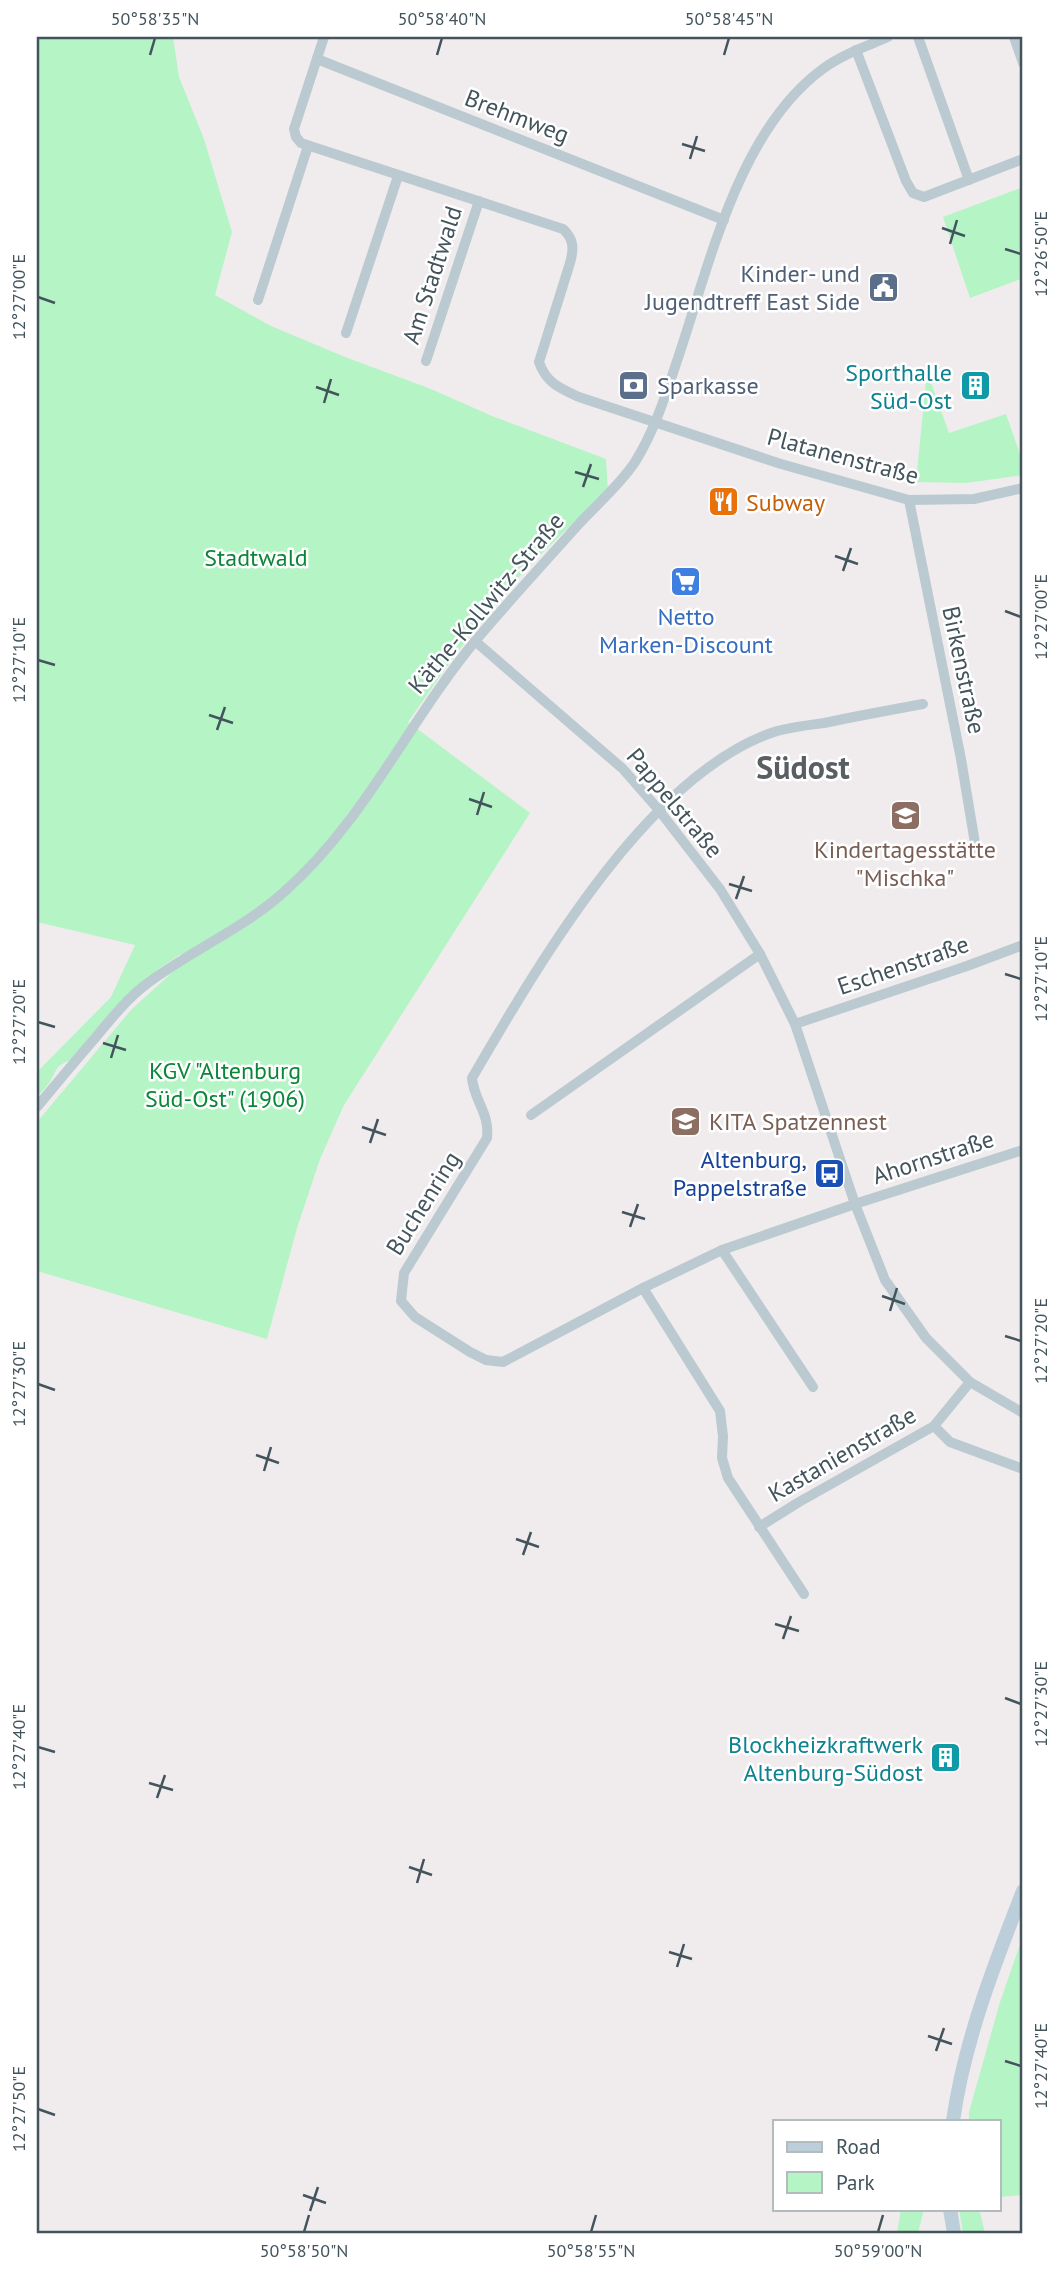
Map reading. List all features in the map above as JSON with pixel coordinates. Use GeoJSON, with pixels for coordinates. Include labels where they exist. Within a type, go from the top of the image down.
{"type":"FeatureCollection","features":[{"type":"Feature","properties":{"kind":"street"},"geometry":{"type":"LineString","coordinates":[[258,300],[308,146],[296,137],[294,129],[324,37]]}},
{"type":"Feature","properties":{"kind":"street","name":"Käthe-Kollwitz-Straße"},"geometry":{"type":"LineString","coordinates":[[37,1107],[121,1008],[143,987],[192,953],[256,915],[298,878],[361,806],[425,706],[475,641],[611,492],[634,462],[656,421],[724,220],[747,163],[772,123],[796,93],[825,67],[888,37]]}},
{"type":"Feature","properties":{"kind":"street"},"geometry":{"type":"LineString","coordinates":[[918,37],[969,180]]}},
{"type":"Feature","properties":{"kind":"street"},"geometry":{"type":"LineString","coordinates":[[1014,37],[1023,62]]}},
{"type":"Feature","properties":{"kind":"street"},"geometry":{"type":"LineString","coordinates":[[856,50],[913,193],[924,197],[1023,159]]}},
{"type":"Feature","properties":{"kind":"street","name":"Brehmweg"},"geometry":{"type":"LineString","coordinates":[[317,59],[724,220]]}},
{"type":"Feature","properties":{"kind":"street","name":"Am Stadtwald"},"geometry":{"type":"LineString","coordinates":[[308,146],[563,229],[571,236],[573,250],[539,362],[544,376],[553,385],[579,397],[656,421]]}},
{"type":"Feature","properties":{"kind":"street"},"geometry":{"type":"LineString","coordinates":[[346,333],[398,176]]}},
{"type":"Feature","properties":{"kind":"street","name":"Am Stadtwald"},"geometry":{"type":"LineString","coordinates":[[426,361],[479,201]]}},
{"type":"Feature","properties":{"kind":"street","name":"Platanenstraße"},"geometry":{"type":"LineString","coordinates":[[656,421],[781,464],[909,500],[974,499],[1023,488]]}},
{"type":"Feature","properties":{"kind":"street","name":"Birkenstraße"},"geometry":{"type":"LineString","coordinates":[[909,500],[961,759],[976,849]]}},
{"type":"Feature","properties":{"kind":"street","name":"Pappelstraße"},"geometry":{"type":"LineString","coordinates":[[475,641],[624,769],[720,889],[760,954],[795,1024],[855,1204],[885,1280],[926,1338],[970,1382],[1023,1413]]}},
{"type":"Feature","properties":{"kind":"street","name":"Birkenstraße"},"geometry":{"type":"LineString","coordinates":[[658,809],[726,755],[777,731],[923,704]]}},
{"type":"Feature","properties":{"kind":"street","name":"Buchenring"},"geometry":{"type":"LineString","coordinates":[[658,809],[592,891],[530,978],[472,1078],[473,1090],[484,1108],[489,1127],[487,1138],[404,1273],[401,1301],[415,1317],[470,1352],[486,1360],[503,1362],[643,1287],[722,1250],[855,1204]]}},
{"type":"Feature","properties":{"kind":"street","name":"Eschenstraße"},"geometry":{"type":"LineString","coordinates":[[795,1024],[967,967],[1023,945]]}},
{"type":"Feature","properties":{"kind":"street"},"geometry":{"type":"LineString","coordinates":[[530,1115],[760,954]]}},
{"type":"Feature","properties":{"kind":"street","name":"Ahornstraße"},"geometry":{"type":"LineString","coordinates":[[855,1204],[1023,1150]]}},
{"type":"Feature","properties":{"kind":"street"},"geometry":{"type":"LineString","coordinates":[[722,1250],[813,1387]]}},
{"type":"Feature","properties":{"kind":"street","name":"Kastanienstraße"},"geometry":{"type":"LineString","coordinates":[[643,1287],[720,1410],[722,1458],[727,1478],[804,1594]]}},
{"type":"Feature","properties":{"kind":"street","name":"Kastanienstraße"},"geometry":{"type":"LineString","coordinates":[[759,1527],[934,1426],[970,1382]]}},
{"type":"Feature","properties":{"kind":"street"},"geometry":{"type":"LineString","coordinates":[[934,1426],[950,1442],[1023,1469]]}},
{"type":"Feature","properties":{"kind":"street"},"geometry":{"type":"LineString","coordinates":[[953,2120],[964,2065],[978,2015],[1023,1891]]}},
{"type":"Feature","properties":{"kind":"street"},"geometry":{"type":"LineString","coordinates":[[950,2210],[954,2233]]}},
{"type":"Feature","properties":{"kind":"green space","name":"Stadtwald"},"geometry":{"type":"Polygon","coordinates":[[[37,37],[173,37],[179,77],[204,139],[232,232],[215,295],[271,326],[492,416],[606,459],[608,491],[501,597],[408,722],[530,813],[344,1105],[320,1159],[297,1228],[267,1339],[37,1271],[37,1122],[131,1010],[178,967],[181,954],[149,977],[121,1003],[69,1061],[58,1067],[48,1085],[37,1097],[37,1072],[111,997],[135,945],[37,922],[37,37]]]}},
{"type":"Feature","properties":{"kind":"green space"},"geometry":{"type":"Polygon","coordinates":[[[1023,187],[1023,278],[970,298],[943,217],[1023,187]]]}},
{"type":"Feature","properties":{"kind":"green space"},"geometry":{"type":"Polygon","coordinates":[[[927,371],[949,433],[1006,414],[1023,463],[1023,475],[966,483],[916,482],[927,371]]]}},
{"type":"Feature","properties":{"kind":"green space"},"geometry":{"type":"Polygon","coordinates":[[[1023,1936],[1023,2195],[1000,2197],[1000,2120],[969,2120],[969,2112],[1000,2002],[1023,1936]]]}},
{"type":"Feature","properties":{"kind":"green space"},"geometry":{"type":"Polygon","coordinates":[[[901,2210],[924,2210],[918,2233],[897,2233],[901,2210]]]}},
{"type":"Feature","properties":{"kind":"green space"},"geometry":{"type":"Polygon","coordinates":[[[959,2210],[979,2210],[985,2233],[963,2233],[959,2210]]]}},
{"type":"Feature","properties":{"kind":"place","name":"Kinder- und Jugendtreff East Side"},"geometry":{"type":"Point","coordinates":[883,287]}},
{"type":"Feature","properties":{"kind":"place","name":"Sparkasse"},"geometry":{"type":"Point","coordinates":[634,385]}},
{"type":"Feature","properties":{"kind":"place","name":"Sporthalle Süd-Ost"},"geometry":{"type":"Point","coordinates":[975,386]}},
{"type":"Feature","properties":{"kind":"place","name":"Subway"},"geometry":{"type":"Point","coordinates":[723,502]}},
{"type":"Feature","properties":{"kind":"place","name":"Netto Marken-Discount"},"geometry":{"type":"Point","coordinates":[686,582]}},
{"type":"Feature","properties":{"kind":"place","name":"Kindertagesstätte \"Mischka\""},"geometry":{"type":"Point","coordinates":[905,815]}},
{"type":"Feature","properties":{"kind":"place","name":"KITA Spatzennest"},"geometry":{"type":"Point","coordinates":[686,1121]}},
{"type":"Feature","properties":{"kind":"place","name":"Altenburg, Pappelstraße"},"geometry":{"type":"Point","coordinates":[830,1173]}},
{"type":"Feature","properties":{"kind":"place","name":"Blockheizkraftwerk Altenburg-Südost"},"geometry":{"type":"Point","coordinates":[946,1758]}},
{"type":"Feature","properties":{"kind":"district","name":"Südost"},"geometry":{"type":"Point","coordinates":[803,767]}},
{"type":"Feature","properties":{"kind":"park label","name":"KGV \"Altenburg Süd-Ost\" (1906)"},"geometry":{"type":"Point","coordinates":[225,1084]}}]}
